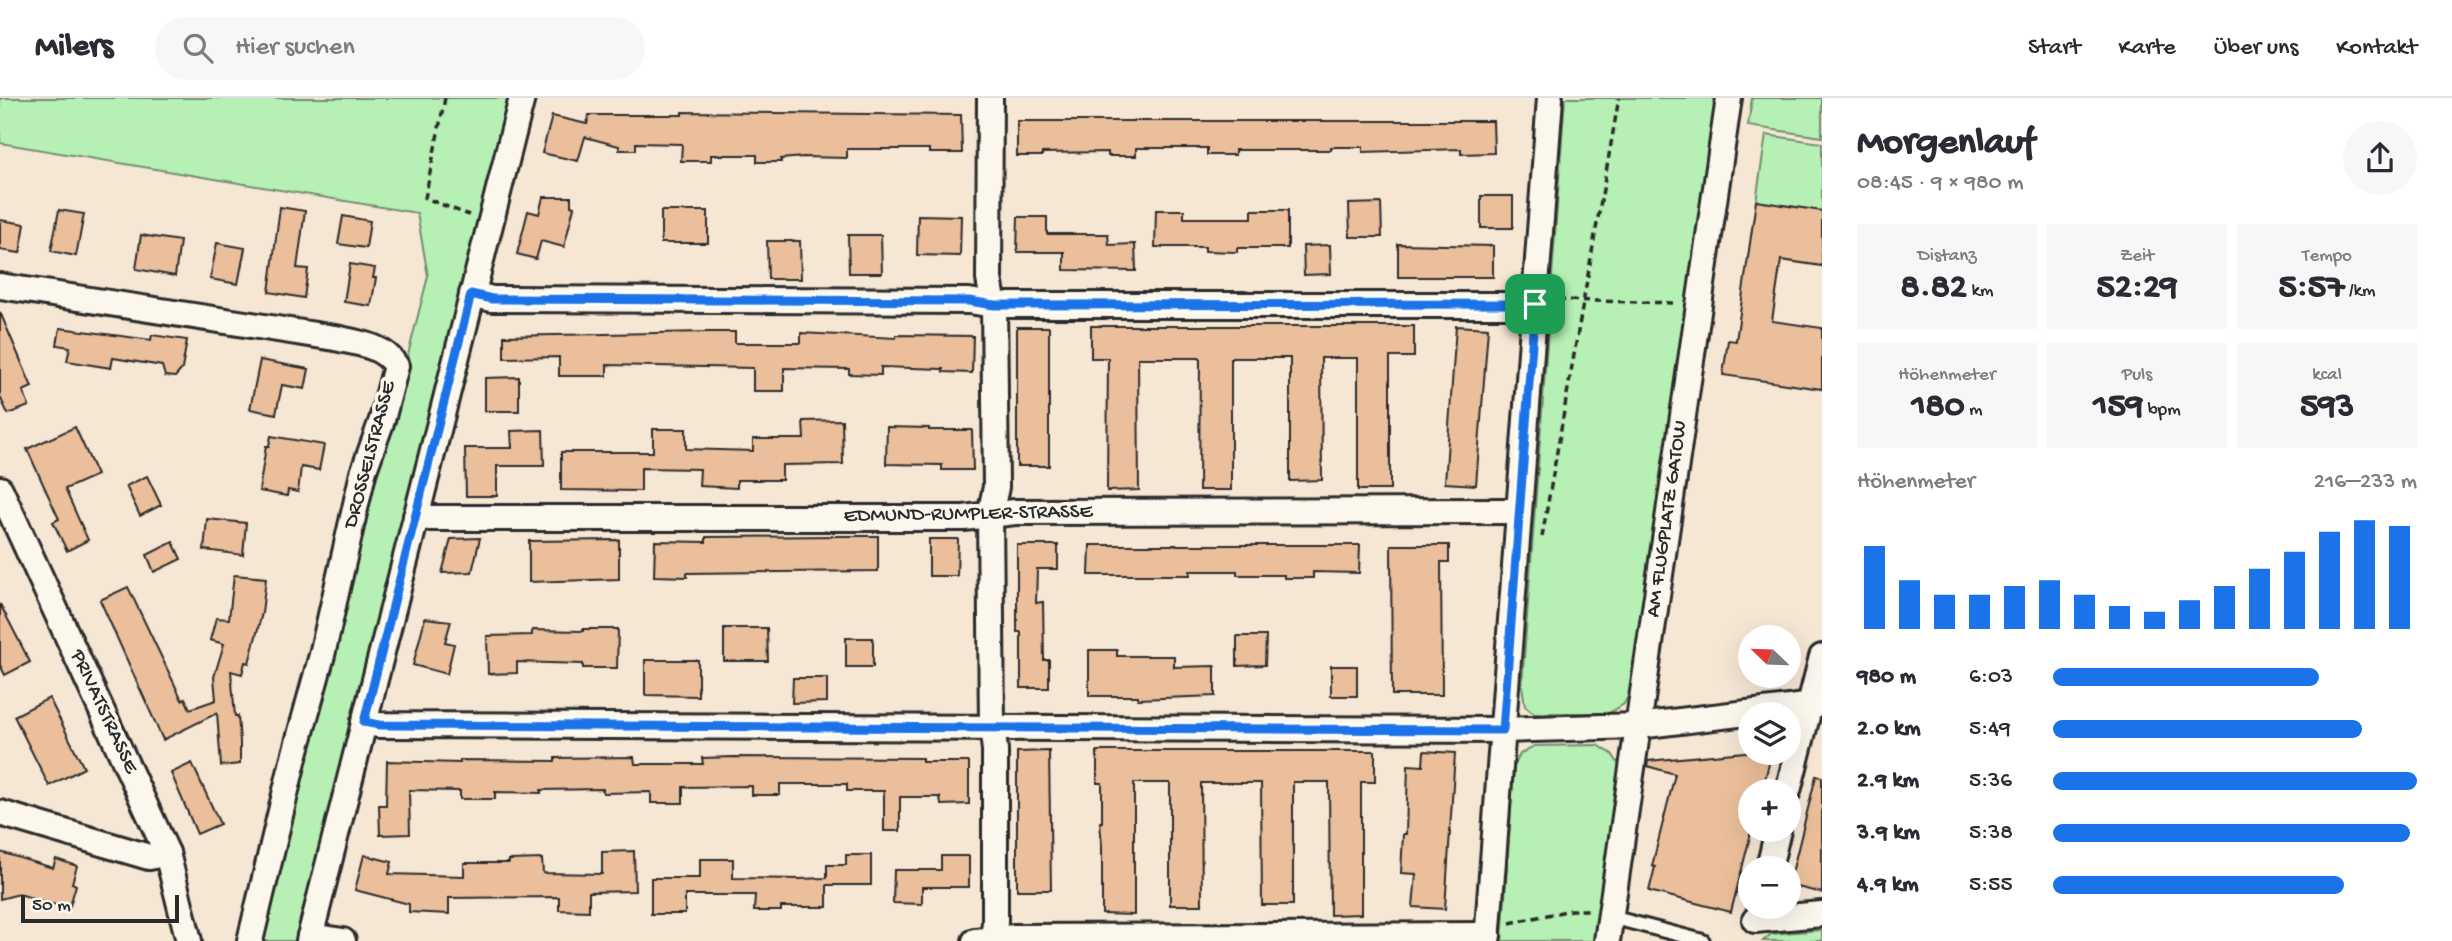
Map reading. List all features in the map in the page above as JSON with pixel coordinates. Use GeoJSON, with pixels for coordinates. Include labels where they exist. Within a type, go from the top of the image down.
{"type":"FeatureCollection","features":[{"type":"Feature","properties":{"kind":"street"},"geometry":{"type":"LineString","coordinates":[[343,941],[309,939],[522,98]]}},
{"type":"Feature","properties":{"kind":"street"},"geometry":{"type":"LineString","coordinates":[[990,98],[989,279],[994,305],[996,487],[990,515],[995,922],[987,940],[1027,937],[1492,934],[1503,730],[1550,98]]}},
{"type":"Feature","properties":{"kind":"street","name":"AM FLUGPLATZ GATOW"},"geometry":{"type":"LineString","coordinates":[[1605,923],[1638,726],[1728,98]]}},
{"type":"Feature","properties":{"kind":"street","name":"DROSSELSTRASSE"},"geometry":{"type":"LineString","coordinates":[[0,286],[335,338],[371,346],[385,353],[396,366],[382,420],[363,473],[322,655],[293,761],[250,941]]}},
{"type":"Feature","properties":{"kind":"street"},"geometry":{"type":"LineString","coordinates":[[471,294],[492,299],[969,301],[994,305],[1535,302]]}},
{"type":"Feature","properties":{"kind":"street","name":"PRIVATSTRASSE"},"geometry":{"type":"LineString","coordinates":[[0,489],[167,853],[189,941]]}},
{"type":"Feature","properties":{"kind":"street","name":"EDMUND-RUMPLER-STRASSE"},"geometry":{"type":"LineString","coordinates":[[416,516],[936,518],[1015,512],[1520,511]]}},
{"type":"Feature","properties":{"kind":"street"},"geometry":{"type":"LineString","coordinates":[[1792,779],[1816,705],[1822,657]]}},
{"type":"Feature","properties":{"kind":"street"},"geometry":{"type":"LineString","coordinates":[[364,722],[379,725],[1503,730],[1638,726],[1816,705]]}},
{"type":"Feature","properties":{"kind":"street"},"geometry":{"type":"LineString","coordinates":[[0,813],[149,857],[167,853]]}},
{"type":"Feature","properties":{"kind":"street"},"geometry":{"type":"LineString","coordinates":[[1755,923],[1822,914]]}},
{"type":"Feature","properties":{"kind":"lane"},"geometry":{"type":"LineString","coordinates":[[1605,923],[1703,941]]}},
{"type":"Feature","properties":{"kind":"path"},"geometry":{"type":"LineString","coordinates":[[445,98],[425,198],[480,219]]}},
{"type":"Feature","properties":{"kind":"path"},"geometry":{"type":"LineString","coordinates":[[1541,545],[1619,98]]}},
{"type":"Feature","properties":{"kind":"path"},"geometry":{"type":"LineString","coordinates":[[1535,302],[1680,303]]}},
{"type":"Feature","properties":{"kind":"path"},"geometry":{"type":"LineString","coordinates":[[1492,934],[1571,911],[1605,923]]}},
{"type":"Feature","properties":{"kind":"green space"},"geometry":{"type":"Polygon","coordinates":[[[0,98],[511,98],[299,941],[259,941],[428,276],[417,213],[0,143],[0,98]]]}},
{"type":"Feature","properties":{"kind":"green space"},"geometry":{"type":"Polygon","coordinates":[[[1565,98],[1720,98],[1634,697],[1627,698],[1624,704],[1609,713],[1534,713],[1525,706],[1522,685],[1565,98]]]}},
{"type":"Feature","properties":{"kind":"green space"},"geometry":{"type":"Polygon","coordinates":[[[1752,98],[1822,98],[1822,137],[1748,126],[1752,98]]]}},
{"type":"Feature","properties":{"kind":"green space"},"geometry":{"type":"Polygon","coordinates":[[[1766,135],[1822,143],[1822,211],[1756,201],[1766,135]]]}},
{"type":"Feature","properties":{"kind":"green space"},"geometry":{"type":"Polygon","coordinates":[[[1598,745],[1612,754],[1620,766],[1598,941],[1502,941],[1514,767],[1520,754],[1534,746],[1598,745]]]}},
{"type":"Feature","properties":{"kind":"green space"},"geometry":{"type":"Polygon","coordinates":[[[1822,930],[1822,941],[1763,941],[1771,934],[1822,930]]]}},
{"type":"Feature","properties":{"kind":"building"},"geometry":{"type":"Polygon","coordinates":[[[682,112],[961,115],[962,153],[929,153],[929,149],[847,149],[847,158],[803,157],[781,159],[781,162],[757,162],[757,155],[711,155],[711,161],[681,161],[682,144],[636,143],[636,150],[619,150],[619,146],[585,137],[578,161],[542,153],[552,116],[587,124],[589,115],[682,115],[682,112]]]}},
{"type":"Feature","properties":{"kind":"building"},"geometry":{"type":"Polygon","coordinates":[[[1017,121],[1493,121],[1494,153],[1461,154],[1461,149],[1363,152],[1363,147],[1331,147],[1331,150],[1235,150],[1235,155],[1207,155],[1207,148],[1136,148],[1136,156],[1108,156],[1108,152],[1017,156],[1017,121]]]}},
{"type":"Feature","properties":{"kind":"building"},"geometry":{"type":"Polygon","coordinates":[[[1481,196],[1513,196],[1513,228],[1481,228],[1481,196]]]}},
{"type":"Feature","properties":{"kind":"building"},"geometry":{"type":"Polygon","coordinates":[[[543,197],[571,197],[571,206],[574,207],[564,247],[541,241],[536,259],[517,254],[528,211],[539,214],[543,197]]]}},
{"type":"Feature","properties":{"kind":"building"},"geometry":{"type":"Polygon","coordinates":[[[1756,201],[1822,211],[1822,266],[1781,260],[1772,321],[1822,328],[1822,389],[1723,375],[1728,340],[1736,341],[1756,201]]]}},
{"type":"Feature","properties":{"kind":"building"},"geometry":{"type":"Polygon","coordinates":[[[1381,203],[1382,237],[1350,237],[1349,204],[1381,203]]]}},
{"type":"Feature","properties":{"kind":"building"},"geometry":{"type":"Polygon","coordinates":[[[280,207],[305,211],[297,268],[308,269],[304,298],[269,292],[280,207]]]}},
{"type":"Feature","properties":{"kind":"building"},"geometry":{"type":"Polygon","coordinates":[[[59,210],[84,214],[76,256],[51,251],[59,210]]]}},
{"type":"Feature","properties":{"kind":"building"},"geometry":{"type":"Polygon","coordinates":[[[1156,210],[1184,210],[1184,218],[1252,218],[1252,210],[1288,210],[1288,248],[1237,248],[1237,252],[1205,251],[1205,247],[1155,247],[1156,210]]]}},
{"type":"Feature","properties":{"kind":"building"},"geometry":{"type":"Polygon","coordinates":[[[661,211],[708,211],[708,243],[661,243],[661,211]]]}},
{"type":"Feature","properties":{"kind":"building"},"geometry":{"type":"Polygon","coordinates":[[[918,215],[961,216],[960,256],[917,255],[918,215]]]}},
{"type":"Feature","properties":{"kind":"building"},"geometry":{"type":"Polygon","coordinates":[[[343,216],[370,221],[366,248],[338,244],[343,216]]]}},
{"type":"Feature","properties":{"kind":"building"},"geometry":{"type":"Polygon","coordinates":[[[1018,217],[1047,217],[1047,234],[1108,234],[1109,245],[1135,244],[1136,271],[1064,270],[1064,252],[1017,252],[1018,217]]]}},
{"type":"Feature","properties":{"kind":"building"},"geometry":{"type":"Polygon","coordinates":[[[0,220],[25,224],[20,253],[0,250],[0,220]]]}},
{"type":"Feature","properties":{"kind":"building"},"geometry":{"type":"Polygon","coordinates":[[[141,235],[180,241],[175,276],[136,269],[141,235]]]}},
{"type":"Feature","properties":{"kind":"building"},"geometry":{"type":"Polygon","coordinates":[[[848,235],[881,235],[882,273],[849,273],[848,235]]]}},
{"type":"Feature","properties":{"kind":"building"},"geometry":{"type":"Polygon","coordinates":[[[767,241],[800,241],[801,279],[768,279],[767,241]]]}},
{"type":"Feature","properties":{"kind":"building"},"geometry":{"type":"Polygon","coordinates":[[[217,243],[245,248],[238,284],[210,279],[217,243]]]}},
{"type":"Feature","properties":{"kind":"building"},"geometry":{"type":"Polygon","coordinates":[[[1398,244],[1493,246],[1493,277],[1398,277],[1398,244]]]}},
{"type":"Feature","properties":{"kind":"building"},"geometry":{"type":"Polygon","coordinates":[[[1330,245],[1331,274],[1304,275],[1303,246],[1330,245]]]}},
{"type":"Feature","properties":{"kind":"building"},"geometry":{"type":"Polygon","coordinates":[[[350,264],[375,268],[371,306],[344,302],[350,264]]]}},
{"type":"Feature","properties":{"kind":"building"},"geometry":{"type":"Polygon","coordinates":[[[0,312],[32,387],[23,391],[29,406],[8,414],[0,397],[0,312]]]}},
{"type":"Feature","properties":{"kind":"building"},"geometry":{"type":"Polygon","coordinates":[[[1091,326],[1414,326],[1414,357],[1390,357],[1390,490],[1358,490],[1358,358],[1321,358],[1322,480],[1290,481],[1290,358],[1231,358],[1231,490],[1199,490],[1200,358],[1138,358],[1139,490],[1107,491],[1108,358],[1091,358],[1091,326]]]}},
{"type":"Feature","properties":{"kind":"building"},"geometry":{"type":"Polygon","coordinates":[[[1456,326],[1488,328],[1476,485],[1445,483],[1456,326]]]}},
{"type":"Feature","properties":{"kind":"building"},"geometry":{"type":"Polygon","coordinates":[[[1017,327],[1049,327],[1049,466],[1017,466],[1017,327]]]}},
{"type":"Feature","properties":{"kind":"building"},"geometry":{"type":"Polygon","coordinates":[[[60,328],[151,340],[152,335],[187,340],[182,369],[175,377],[165,376],[162,366],[113,358],[111,368],[67,361],[70,347],[57,345],[60,328]]]}},
{"type":"Feature","properties":{"kind":"building"},"geometry":{"type":"Polygon","coordinates":[[[735,332],[735,343],[801,343],[801,333],[896,338],[896,335],[973,336],[972,373],[881,367],[881,375],[849,374],[849,369],[784,368],[784,391],[753,391],[753,368],[607,365],[607,376],[559,376],[559,357],[504,358],[504,336],[735,332]]]}},
{"type":"Feature","properties":{"kind":"building"},"geometry":{"type":"Polygon","coordinates":[[[260,360],[309,369],[305,389],[282,385],[276,414],[250,409],[260,360]]]}},
{"type":"Feature","properties":{"kind":"building"},"geometry":{"type":"Polygon","coordinates":[[[519,377],[519,411],[485,411],[485,378],[519,377]]]}},
{"type":"Feature","properties":{"kind":"building"},"geometry":{"type":"Polygon","coordinates":[[[842,420],[843,464],[782,465],[782,480],[737,480],[737,488],[699,486],[700,469],[641,468],[641,491],[561,490],[561,452],[653,452],[653,429],[686,429],[686,449],[753,451],[753,439],[804,439],[803,421],[842,420]]]}},
{"type":"Feature","properties":{"kind":"building"},"geometry":{"type":"Polygon","coordinates":[[[75,427],[97,475],[65,489],[88,540],[67,551],[53,522],[59,519],[27,449],[75,427]]]}},
{"type":"Feature","properties":{"kind":"building"},"geometry":{"type":"Polygon","coordinates":[[[887,427],[972,430],[973,470],[942,470],[942,465],[886,464],[887,427]]]}},
{"type":"Feature","properties":{"kind":"building"},"geometry":{"type":"Polygon","coordinates":[[[543,430],[544,466],[497,466],[497,496],[466,496],[465,448],[512,448],[511,431],[543,430]]]}},
{"type":"Feature","properties":{"kind":"building"},"geometry":{"type":"Polygon","coordinates":[[[271,436],[324,445],[319,470],[301,467],[298,492],[288,490],[287,496],[259,491],[266,446],[269,446],[271,436]]]}},
{"type":"Feature","properties":{"kind":"building"},"geometry":{"type":"Polygon","coordinates":[[[147,476],[161,505],[140,516],[126,486],[147,476]]]}},
{"type":"Feature","properties":{"kind":"building"},"geometry":{"type":"Polygon","coordinates":[[[207,519],[246,523],[243,555],[204,550],[207,519]]]}},
{"type":"Feature","properties":{"kind":"building"},"geometry":{"type":"Polygon","coordinates":[[[878,536],[878,571],[687,573],[687,577],[654,576],[655,541],[706,542],[706,537],[878,536]]]}},
{"type":"Feature","properties":{"kind":"building"},"geometry":{"type":"Polygon","coordinates":[[[480,538],[472,572],[442,573],[451,539],[480,538]]]}},
{"type":"Feature","properties":{"kind":"building"},"geometry":{"type":"Polygon","coordinates":[[[929,539],[958,539],[957,576],[929,576],[929,539]]]}},
{"type":"Feature","properties":{"kind":"building"},"geometry":{"type":"Polygon","coordinates":[[[619,540],[619,579],[529,582],[529,541],[619,540]]]}},
{"type":"Feature","properties":{"kind":"building"},"geometry":{"type":"Polygon","coordinates":[[[173,542],[181,559],[154,572],[147,555],[173,542]]]}},
{"type":"Feature","properties":{"kind":"building"},"geometry":{"type":"Polygon","coordinates":[[[1017,545],[1058,545],[1058,569],[1037,569],[1036,603],[1043,602],[1044,660],[1049,660],[1049,688],[1021,688],[1021,632],[1017,632],[1017,545]]]}},
{"type":"Feature","properties":{"kind":"building"},"geometry":{"type":"Polygon","coordinates":[[[1090,545],[1360,545],[1359,573],[1313,572],[1313,578],[1237,575],[1237,571],[1190,571],[1190,575],[1089,575],[1090,545]]]}},
{"type":"Feature","properties":{"kind":"building"},"geometry":{"type":"Polygon","coordinates":[[[1391,545],[1449,545],[1449,562],[1441,562],[1442,695],[1392,695],[1391,545]]]}},
{"type":"Feature","properties":{"kind":"building"},"geometry":{"type":"Polygon","coordinates":[[[234,575],[266,578],[262,613],[249,663],[245,662],[242,674],[231,671],[235,716],[238,716],[240,764],[221,766],[217,713],[163,740],[100,600],[128,587],[182,700],[185,698],[190,709],[216,700],[214,677],[224,644],[210,640],[216,618],[229,619],[234,575]]]}},
{"type":"Feature","properties":{"kind":"building"},"geometry":{"type":"Polygon","coordinates":[[[0,604],[30,662],[5,675],[0,665],[0,604]]]}},
{"type":"Feature","properties":{"kind":"building"},"geometry":{"type":"Polygon","coordinates":[[[425,618],[451,621],[445,642],[454,644],[447,674],[413,665],[425,618]]]}},
{"type":"Feature","properties":{"kind":"building"},"geometry":{"type":"Polygon","coordinates":[[[724,628],[767,628],[768,661],[724,661],[724,628]]]}},
{"type":"Feature","properties":{"kind":"building"},"geometry":{"type":"Polygon","coordinates":[[[618,629],[617,668],[517,662],[517,673],[488,674],[487,636],[532,635],[532,630],[618,629]]]}},
{"type":"Feature","properties":{"kind":"building"},"geometry":{"type":"Polygon","coordinates":[[[1237,636],[1266,636],[1265,665],[1237,666],[1237,636]]]}},
{"type":"Feature","properties":{"kind":"building"},"geometry":{"type":"Polygon","coordinates":[[[846,638],[873,638],[873,667],[846,667],[846,638]]]}},
{"type":"Feature","properties":{"kind":"building"},"geometry":{"type":"Polygon","coordinates":[[[1089,650],[1117,650],[1117,656],[1174,656],[1174,667],[1215,666],[1215,696],[1138,699],[1138,696],[1089,696],[1089,650]]]}},
{"type":"Feature","properties":{"kind":"building"},"geometry":{"type":"Polygon","coordinates":[[[645,660],[698,660],[698,696],[645,695],[645,660]]]}},
{"type":"Feature","properties":{"kind":"building"},"geometry":{"type":"Polygon","coordinates":[[[1331,666],[1357,666],[1357,696],[1331,696],[1331,666]]]}},
{"type":"Feature","properties":{"kind":"building"},"geometry":{"type":"Polygon","coordinates":[[[793,678],[827,678],[827,702],[792,703],[793,678]]]}},
{"type":"Feature","properties":{"kind":"building"},"geometry":{"type":"Polygon","coordinates":[[[49,698],[84,768],[49,786],[14,716],[49,698]]]}},
{"type":"Feature","properties":{"kind":"building"},"geometry":{"type":"Polygon","coordinates":[[[1049,751],[1051,890],[1017,890],[1017,752],[1049,751]]]}},
{"type":"Feature","properties":{"kind":"building"},"geometry":{"type":"Polygon","coordinates":[[[1097,751],[1375,751],[1375,782],[1361,782],[1361,914],[1330,915],[1329,782],[1293,782],[1293,905],[1262,905],[1261,783],[1201,783],[1202,905],[1170,905],[1170,783],[1134,783],[1134,915],[1102,914],[1102,783],[1097,783],[1097,751]]]}},
{"type":"Feature","properties":{"kind":"building"},"geometry":{"type":"Polygon","coordinates":[[[1424,751],[1455,753],[1445,909],[1413,907],[1416,874],[1401,873],[1403,834],[1406,834],[1408,765],[1423,766],[1424,751]]]}},
{"type":"Feature","properties":{"kind":"building"},"geometry":{"type":"Polygon","coordinates":[[[1738,753],[1738,765],[1769,765],[1765,779],[1738,779],[1738,842],[1749,842],[1745,856],[1738,856],[1738,884],[1731,912],[1649,891],[1655,867],[1652,866],[1675,774],[1647,766],[1648,761],[1738,753]]]}},
{"type":"Feature","properties":{"kind":"building"},"geometry":{"type":"Polygon","coordinates":[[[634,757],[635,764],[703,764],[702,758],[733,757],[922,758],[922,762],[969,762],[969,804],[941,805],[940,797],[900,797],[900,831],[884,831],[884,791],[847,791],[847,784],[780,784],[780,795],[752,795],[752,786],[683,787],[683,803],[651,803],[651,792],[603,793],[603,789],[541,790],[541,793],[495,792],[495,799],[460,799],[460,791],[409,790],[410,834],[380,835],[379,805],[386,805],[387,761],[460,763],[460,760],[555,761],[555,758],[634,757]]]}},
{"type":"Feature","properties":{"kind":"building"},"geometry":{"type":"Polygon","coordinates":[[[192,763],[220,824],[197,834],[171,773],[192,763]]]}},
{"type":"Feature","properties":{"kind":"building"},"geometry":{"type":"Polygon","coordinates":[[[1816,776],[1822,777],[1822,893],[1801,888],[1801,856],[1796,856],[1816,776]]]}},
{"type":"Feature","properties":{"kind":"building"},"geometry":{"type":"Polygon","coordinates":[[[634,851],[635,891],[589,892],[589,911],[559,910],[559,897],[449,898],[449,914],[409,912],[409,904],[355,890],[364,855],[392,862],[389,874],[464,876],[464,863],[509,863],[509,860],[542,859],[543,873],[602,874],[602,852],[634,851]]]}},
{"type":"Feature","properties":{"kind":"building"},"geometry":{"type":"Polygon","coordinates":[[[0,852],[53,868],[56,859],[77,866],[72,883],[76,885],[69,909],[19,894],[0,899],[0,852]]]}},
{"type":"Feature","properties":{"kind":"building"},"geometry":{"type":"Polygon","coordinates":[[[846,855],[871,855],[871,885],[827,885],[827,907],[781,907],[781,911],[754,911],[755,895],[685,895],[685,914],[651,914],[651,878],[700,878],[700,859],[733,859],[733,878],[799,879],[827,878],[827,865],[846,865],[846,855]]]}},
{"type":"Feature","properties":{"kind":"building"},"geometry":{"type":"Polygon","coordinates":[[[941,856],[969,856],[969,887],[922,887],[922,904],[893,903],[894,870],[941,870],[941,856]]]}},
{"type":"Feature","properties":{"kind":"route"},"geometry":{"type":"LineString","coordinates":[[471,294],[492,299],[969,301],[994,305],[1535,304],[1503,730],[379,725],[364,722],[471,294]]}}]}
